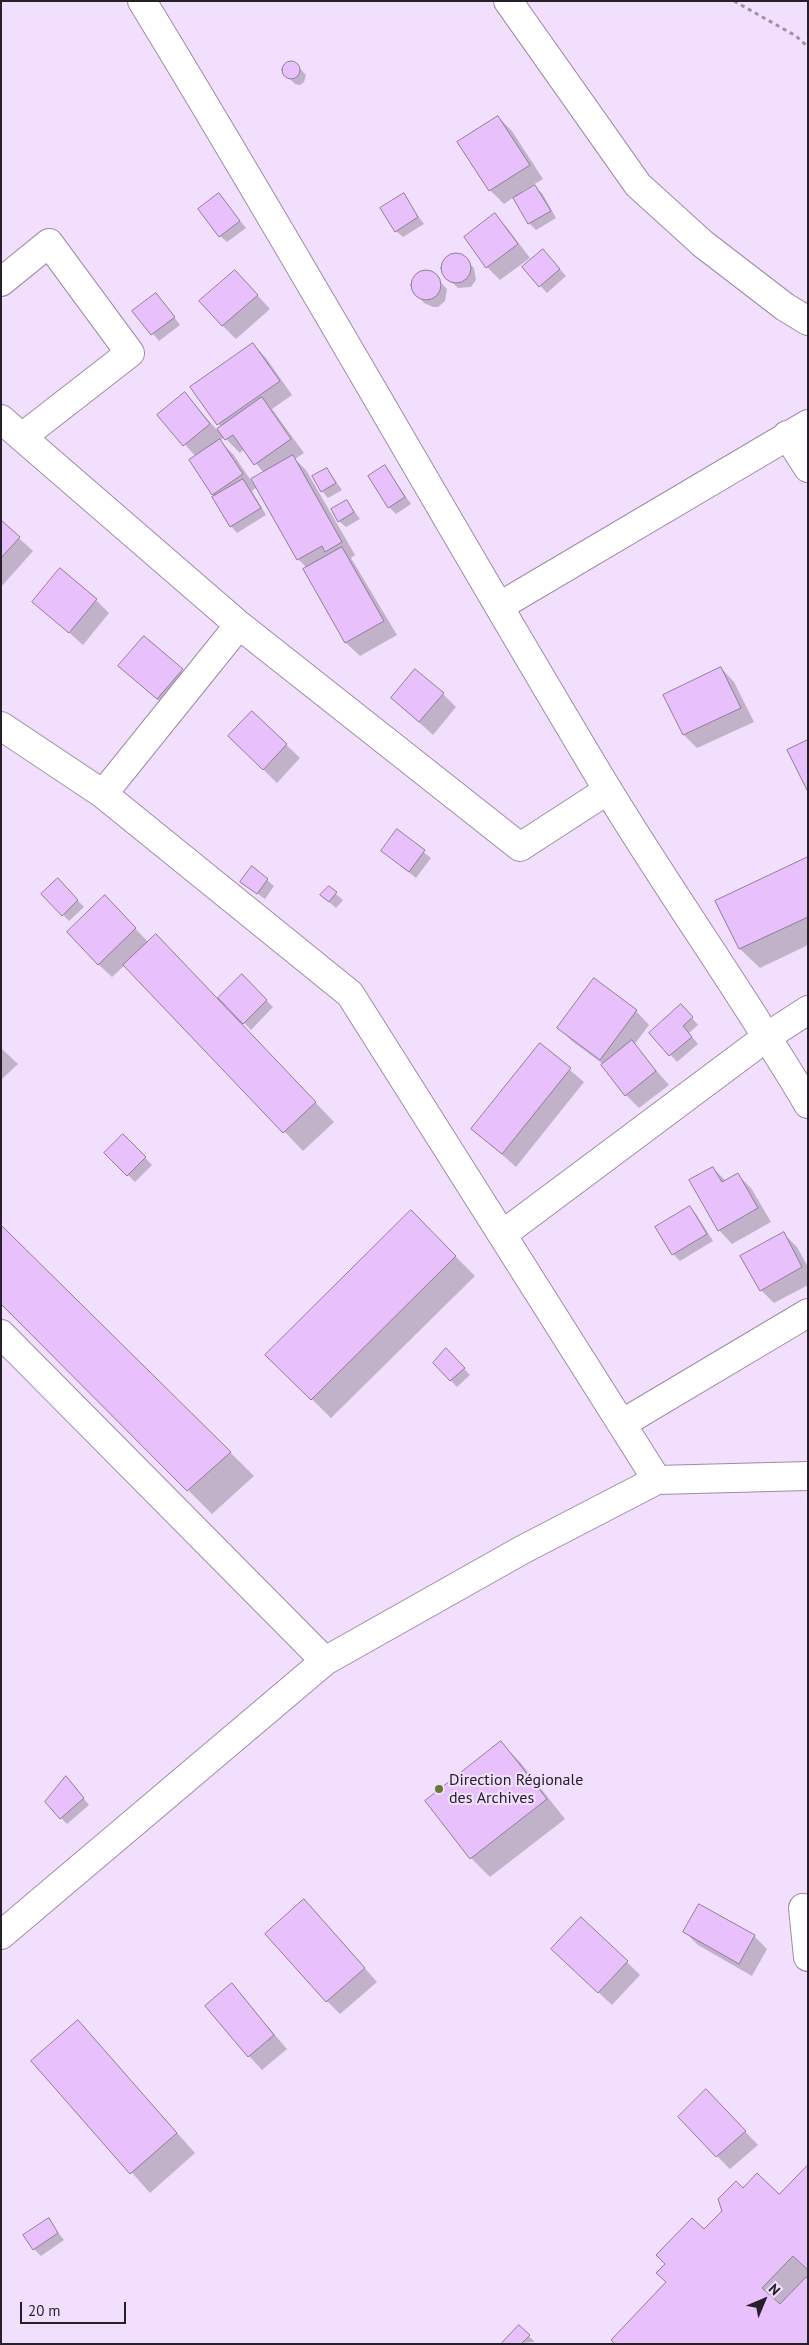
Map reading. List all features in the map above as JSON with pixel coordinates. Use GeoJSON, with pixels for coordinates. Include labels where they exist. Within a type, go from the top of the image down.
{"type":"FeatureCollection","features":[{"type":"Feature","properties":{"kind":"street"},"geometry":{"type":"LineString","coordinates":[[142,1],[252,182],[608,790],[768,1036],[808,1104]]}},
{"type":"Feature","properties":{"kind":"street"},"geometry":{"type":"LineString","coordinates":[[508,1],[638,185],[703,244],[785,307],[808,321]]}},
{"type":"Feature","properties":{"kind":"street"},"geometry":{"type":"LineString","coordinates":[[1,282],[49,244],[130,353],[22,437]]}},
{"type":"Feature","properties":{"kind":"street"},"geometry":{"type":"LineString","coordinates":[[1,419],[239,625],[520,847],[608,790]]}},
{"type":"Feature","properties":{"kind":"street"},"geometry":{"type":"LineString","coordinates":[[500,606],[798,430],[808,468]]}},
{"type":"Feature","properties":{"kind":"street"},"geometry":{"type":"LineString","coordinates":[[103,794],[239,625]]}},
{"type":"Feature","properties":{"kind":"street"},"geometry":{"type":"LineString","coordinates":[[4,733],[103,794],[350,994],[623,1423],[657,1480]]}},
{"type":"Feature","properties":{"kind":"street"},"geometry":{"type":"LineString","coordinates":[[503,1234],[768,1036],[808,1010]]}},
{"type":"Feature","properties":{"kind":"street"},"geometry":{"type":"LineString","coordinates":[[623,1423],[808,1313]]}},
{"type":"Feature","properties":{"kind":"street"},"geometry":{"type":"LineString","coordinates":[[1,1334],[325,1661]]}},
{"type":"Feature","properties":{"kind":"street"},"geometry":{"type":"LineString","coordinates":[[1,1934],[325,1661],[522,1550],[657,1480],[808,1476]]}},
{"type":"Feature","properties":{"kind":"street"},"geometry":{"type":"LineString","coordinates":[[802,1908],[808,1957]]}},
{"type":"Feature","properties":{"kind":"path"},"geometry":{"type":"LineString","coordinates":[[734,1],[796,36],[808,47]]}},
{"type":"Feature","properties":{"kind":"building"},"geometry":{"type":"Polygon","coordinates":[[[291,61],[297,64],[300,70],[297,76],[291,79],[285,76],[282,70],[285,64],[291,61]]]}},
{"type":"Feature","properties":{"kind":"building"},"geometry":{"type":"Polygon","coordinates":[[[498,116],[530,165],[489,191],[457,142],[498,116]]]}},
{"type":"Feature","properties":{"kind":"building"},"geometry":{"type":"Polygon","coordinates":[[[535,185],[551,211],[528,224],[513,198],[535,185]]]}},
{"type":"Feature","properties":{"kind":"building"},"geometry":{"type":"Polygon","coordinates":[[[219,193],[240,221],[219,237],[198,209],[219,193]]]}},
{"type":"Feature","properties":{"kind":"building"},"geometry":{"type":"Polygon","coordinates":[[[404,193],[418,217],[395,232],[380,208],[404,193]]]}},
{"type":"Feature","properties":{"kind":"building"},"geometry":{"type":"Polygon","coordinates":[[[495,213],[518,244],[486,268],[464,237],[495,213]]]}},
{"type":"Feature","properties":{"kind":"building"},"geometry":{"type":"Polygon","coordinates":[[[543,249],[560,269],[539,287],[522,267],[543,249]]]}},
{"type":"Feature","properties":{"kind":"building"},"geometry":{"type":"Polygon","coordinates":[[[456,253],[462,254],[470,262],[470,274],[462,282],[456,283],[450,282],[442,274],[441,268],[442,262],[450,254],[456,253]]]}},
{"type":"Feature","properties":{"kind":"building"},"geometry":{"type":"Polygon","coordinates":[[[235,270],[258,295],[222,326],[199,301],[235,270]]]}},
{"type":"Feature","properties":{"kind":"building"},"geometry":{"type":"Polygon","coordinates":[[[426,270],[437,274],[441,285],[437,296],[426,300],[415,296],[411,285],[415,274],[426,270]]]}},
{"type":"Feature","properties":{"kind":"building"},"geometry":{"type":"Polygon","coordinates":[[[156,293],[175,317],[151,335],[132,311],[156,293]]]}},
{"type":"Feature","properties":{"kind":"building"},"geometry":{"type":"Polygon","coordinates":[[[253,343],[280,381],[217,425],[190,387],[253,343]]]}},
{"type":"Feature","properties":{"kind":"building"},"geometry":{"type":"Polygon","coordinates":[[[185,392],[210,424],[183,446],[157,415],[185,392]]]}},
{"type":"Feature","properties":{"kind":"building"},"geometry":{"type":"Polygon","coordinates":[[[262,397],[291,439],[254,465],[233,435],[225,440],[217,429],[262,397]]]}},
{"type":"Feature","properties":{"kind":"building"},"geometry":{"type":"Polygon","coordinates":[[[220,439],[243,474],[212,495],[189,460],[220,439]]]}},
{"type":"Feature","properties":{"kind":"building"},"geometry":{"type":"Polygon","coordinates":[[[293,455],[342,542],[325,552],[322,546],[297,560],[251,479],[293,455]]]}},
{"type":"Feature","properties":{"kind":"building"},"geometry":{"type":"Polygon","coordinates":[[[385,465],[405,497],[388,508],[368,476],[385,465]]]}},
{"type":"Feature","properties":{"kind":"building"},"geometry":{"type":"Polygon","coordinates":[[[327,468],[336,483],[321,492],[312,476],[327,468]]]}},
{"type":"Feature","properties":{"kind":"building"},"geometry":{"type":"Polygon","coordinates":[[[243,479],[261,508],[230,527],[212,497],[243,479]]]}},
{"type":"Feature","properties":{"kind":"building"},"geometry":{"type":"Polygon","coordinates":[[[347,500],[354,512],[338,522],[331,509],[347,500]]]}},
{"type":"Feature","properties":{"kind":"building"},"geometry":{"type":"Polygon","coordinates":[[[1,520],[20,537],[1,558],[1,520]]]}},
{"type":"Feature","properties":{"kind":"building"},"geometry":{"type":"Polygon","coordinates":[[[342,547],[384,621],[345,643],[303,569],[342,547]]]}},
{"type":"Feature","properties":{"kind":"building"},"geometry":{"type":"Polygon","coordinates":[[[60,568],[97,599],[69,633],[32,602],[60,568]]]}},
{"type":"Feature","properties":{"kind":"building"},"geometry":{"type":"Polygon","coordinates":[[[144,636],[183,669],[157,699],[118,666],[144,636]]]}},
{"type":"Feature","properties":{"kind":"building"},"geometry":{"type":"Polygon","coordinates":[[[721,667],[741,708],[683,735],[663,695],[721,667]]]}},
{"type":"Feature","properties":{"kind":"building"},"geometry":{"type":"Polygon","coordinates":[[[415,669],[444,693],[419,722],[391,698],[415,669]]]}},
{"type":"Feature","properties":{"kind":"building"},"geometry":{"type":"Polygon","coordinates":[[[252,711],[287,744],[263,770],[228,736],[252,711]]]}},
{"type":"Feature","properties":{"kind":"building"},"geometry":{"type":"Polygon","coordinates":[[[808,740],[808,792],[787,750],[808,740]]]}},
{"type":"Feature","properties":{"kind":"building"},"geometry":{"type":"Polygon","coordinates":[[[397,829],[425,850],[409,872],[381,851],[397,829]]]}},
{"type":"Feature","properties":{"kind":"building"},"geometry":{"type":"Polygon","coordinates":[[[808,857],[808,917],[739,949],[715,901],[808,857]]]}},
{"type":"Feature","properties":{"kind":"building"},"geometry":{"type":"Polygon","coordinates":[[[252,866],[268,879],[257,894],[240,882],[252,866]]]}},
{"type":"Feature","properties":{"kind":"building"},"geometry":{"type":"Polygon","coordinates":[[[58,878],[78,900],[62,916],[41,894],[58,878]]]}},
{"type":"Feature","properties":{"kind":"building"},"geometry":{"type":"Polygon","coordinates":[[[329,886],[337,892],[329,902],[320,895],[329,886]]]}},
{"type":"Feature","properties":{"kind":"building"},"geometry":{"type":"Polygon","coordinates":[[[105,895],[136,928],[98,965],[67,932],[105,895]]]}},
{"type":"Feature","properties":{"kind":"building"},"geometry":{"type":"Polygon","coordinates":[[[156,934],[316,1102],[283,1133],[123,965],[156,934]]]}},
{"type":"Feature","properties":{"kind":"building"},"geometry":{"type":"Polygon","coordinates":[[[242,974],[267,1000],[243,1024],[218,998],[242,974]]]}},
{"type":"Feature","properties":{"kind":"building"},"geometry":{"type":"Polygon","coordinates":[[[594,978],[637,1010],[600,1060],[557,1028],[594,978]]]}},
{"type":"Feature","properties":{"kind":"building"},"geometry":{"type":"Polygon","coordinates":[[[681,1004],[693,1017],[683,1026],[692,1037],[669,1056],[649,1033],[681,1004]]]}},
{"type":"Feature","properties":{"kind":"building"},"geometry":{"type":"Polygon","coordinates":[[[632,1040],[656,1071],[625,1096],[601,1065],[632,1040]]]}},
{"type":"Feature","properties":{"kind":"building"},"geometry":{"type":"Polygon","coordinates":[[[540,1043],[571,1068],[502,1154],[471,1129],[540,1043]]]}},
{"type":"Feature","properties":{"kind":"building"},"geometry":{"type":"Polygon","coordinates":[[[123,1134],[146,1157],[127,1176],[104,1153],[123,1134]]]}},
{"type":"Feature","properties":{"kind":"building"},"geometry":{"type":"Polygon","coordinates":[[[713,1167],[722,1182],[738,1173],[758,1208],[718,1231],[689,1180],[713,1167]]]}},
{"type":"Feature","properties":{"kind":"building"},"geometry":{"type":"Polygon","coordinates":[[[690,1206],[707,1234],[672,1255],[655,1227],[690,1206]]]}},
{"type":"Feature","properties":{"kind":"building"},"geometry":{"type":"Polygon","coordinates":[[[411,1210],[456,1256],[311,1400],[265,1355],[411,1210]]]}},
{"type":"Feature","properties":{"kind":"building"},"geometry":{"type":"Polygon","coordinates":[[[1,1225],[231,1452],[187,1491],[1,1304],[1,1225]]]}},
{"type":"Feature","properties":{"kind":"building"},"geometry":{"type":"Polygon","coordinates":[[[784,1232],[802,1267],[760,1291],[740,1256],[784,1232]]]}},
{"type":"Feature","properties":{"kind":"building"},"geometry":{"type":"Polygon","coordinates":[[[446,1348],[465,1368],[450,1381],[433,1363],[446,1348]]]}},
{"type":"Feature","properties":{"kind":"building"},"geometry":{"type":"Polygon","coordinates":[[[501,1741],[547,1799],[470,1859],[425,1801],[501,1741]]]}},
{"type":"Feature","properties":{"kind":"building"},"geometry":{"type":"Polygon","coordinates":[[[66,1776],[84,1798],[60,1819],[45,1802],[66,1776]]]}},
{"type":"Feature","properties":{"kind":"building"},"geometry":{"type":"Polygon","coordinates":[[[304,1899],[365,1968],[326,2002],[265,1934],[304,1899]]]}},
{"type":"Feature","properties":{"kind":"building"},"geometry":{"type":"Polygon","coordinates":[[[699,1904],[755,1935],[739,1964],[683,1932],[699,1904]]]}},
{"type":"Feature","properties":{"kind":"building"},"geometry":{"type":"Polygon","coordinates":[[[581,1917],[628,1961],[598,1993],[551,1949],[581,1917]]]}},
{"type":"Feature","properties":{"kind":"building"},"geometry":{"type":"Polygon","coordinates":[[[232,1983],[274,2035],[248,2057],[205,2006],[232,1983]]]}},
{"type":"Feature","properties":{"kind":"building"},"geometry":{"type":"Polygon","coordinates":[[[78,2020],[177,2133],[130,2174],[31,2061],[78,2020]]]}},
{"type":"Feature","properties":{"kind":"building"},"geometry":{"type":"Polygon","coordinates":[[[706,2089],[746,2131],[716,2157],[678,2117],[706,2089]]]}},
{"type":"Feature","properties":{"kind":"building"},"geometry":{"type":"Polygon","coordinates":[[[808,2165],[808,2270],[793,2256],[762,2288],[780,2304],[806,2277],[808,2278],[808,2344],[615,2344],[611,2340],[666,2282],[656,2273],[665,2264],[656,2255],[692,2218],[704,2229],[722,2211],[718,2199],[736,2181],[743,2188],[757,2173],[779,2194],[808,2165]]]}},
{"type":"Feature","properties":{"kind":"building"},"geometry":{"type":"Polygon","coordinates":[[[49,2218],[58,2233],[33,2250],[23,2235],[49,2218]]]}},
{"type":"Feature","properties":{"kind":"building"},"geometry":{"type":"Polygon","coordinates":[[[519,2325],[530,2335],[521,2344],[501,2344],[519,2325]]]}},
{"type":"Feature","properties":{"kind":"place","name":"Direction Régionale des Archives"},"geometry":{"type":"Point","coordinates":[439,1789]}}]}
